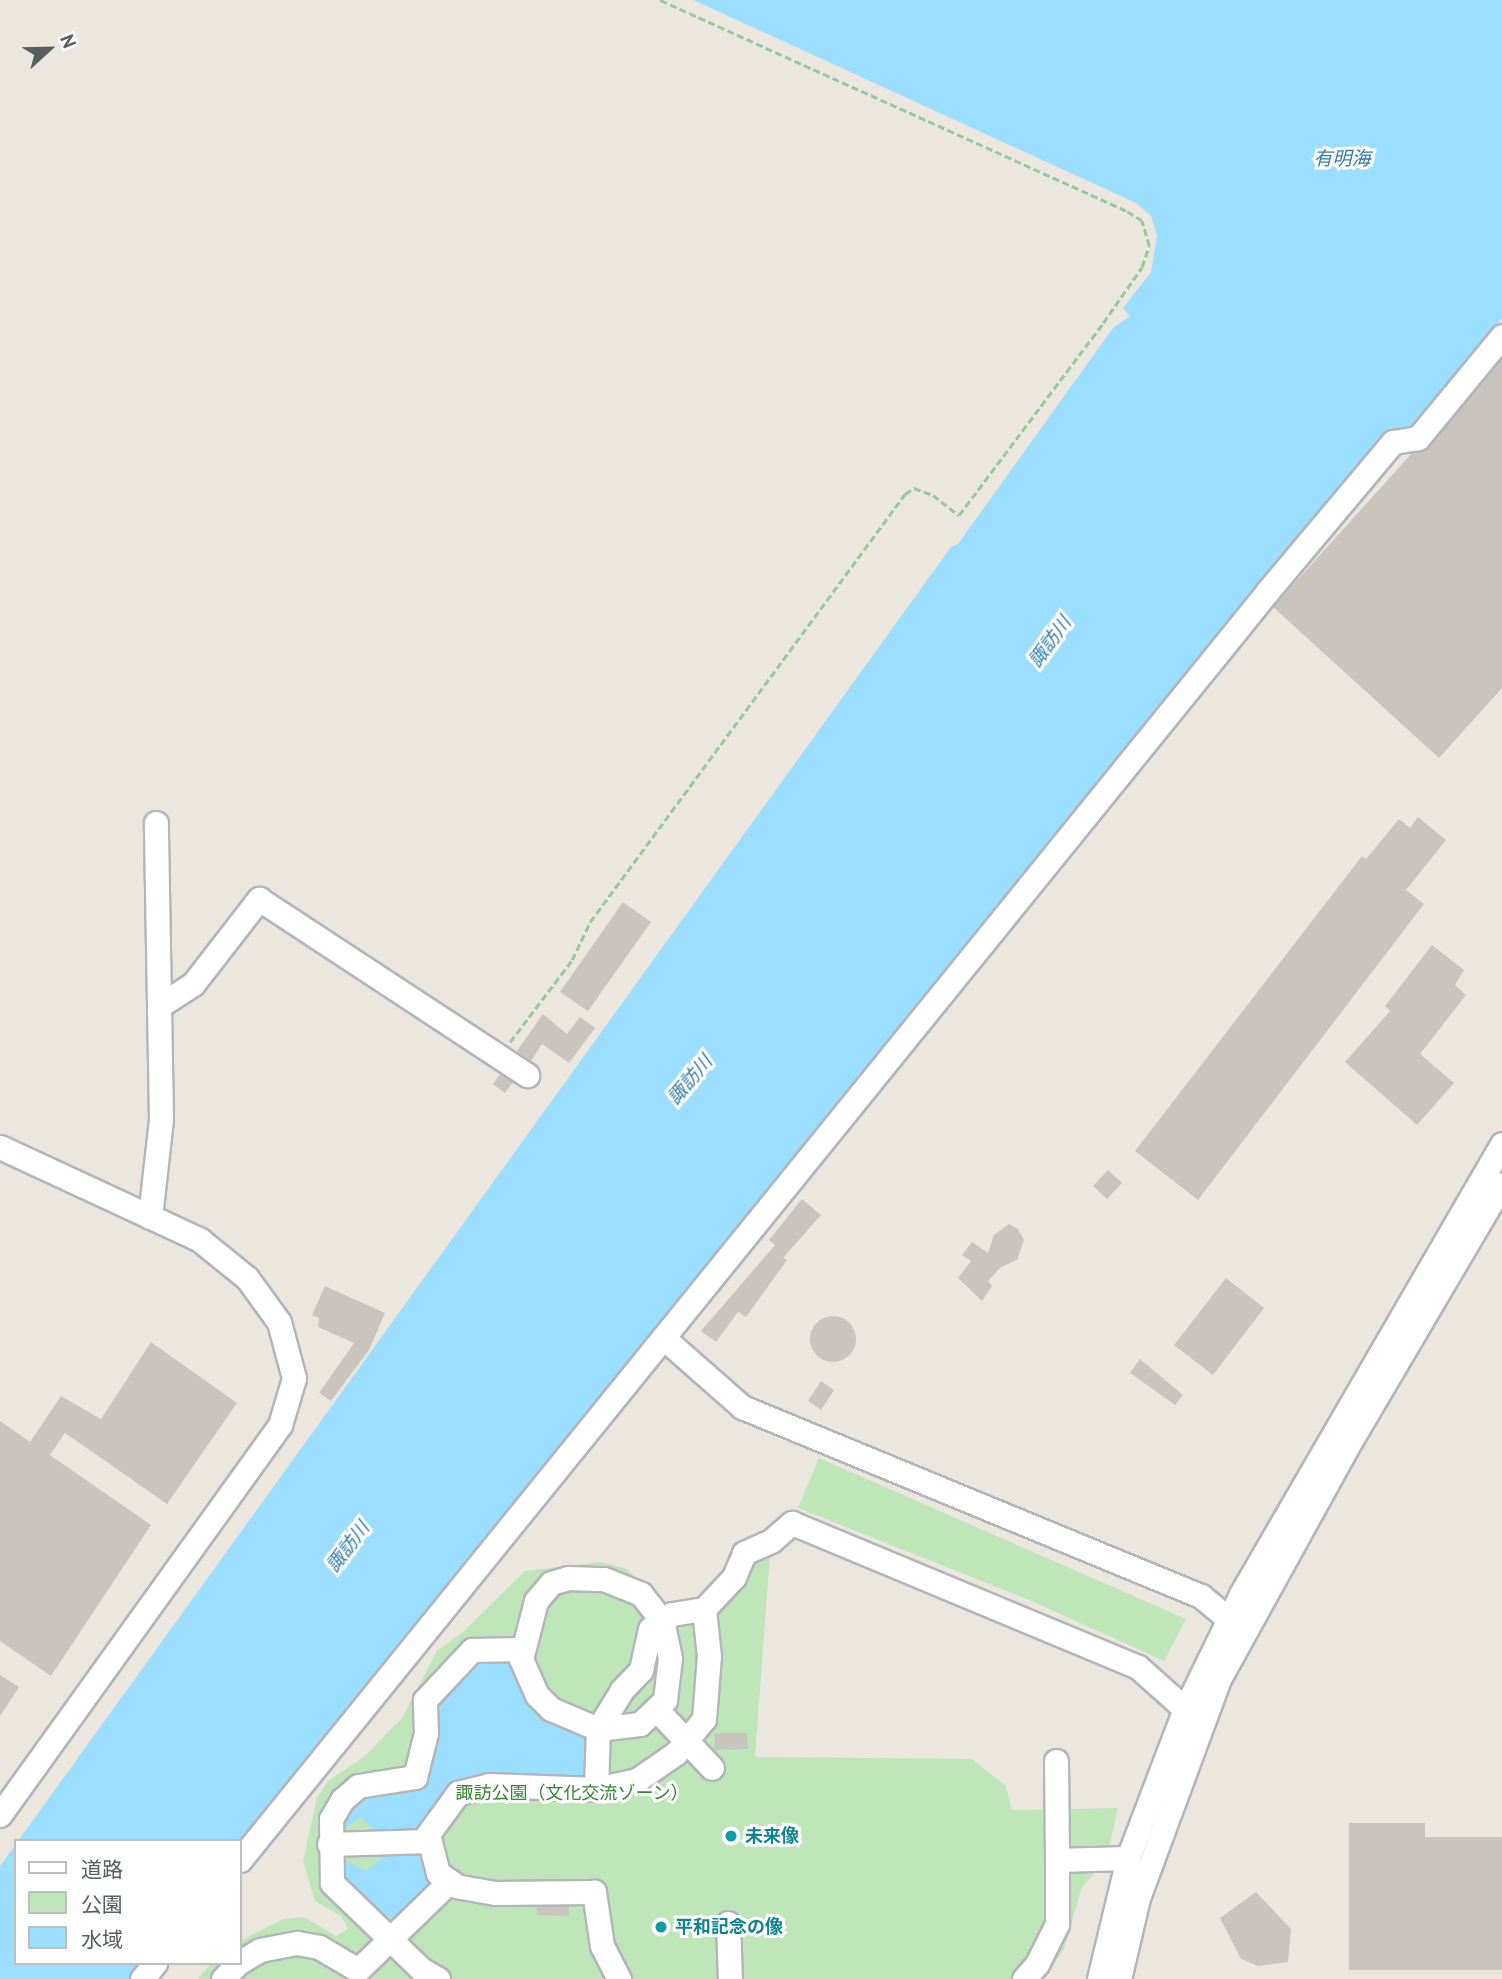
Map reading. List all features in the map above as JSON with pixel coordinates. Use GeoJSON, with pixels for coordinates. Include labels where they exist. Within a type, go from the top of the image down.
{"type":"FeatureCollection","features":[{"type":"Feature","properties":{"kind":"street"},"geometry":{"type":"LineString","coordinates":[[242,1858],[1267,592],[1393,442],[1419,438],[1502,336]]}},
{"type":"Feature","properties":{"kind":"street"},"geometry":{"type":"LineString","coordinates":[[150,1217],[161,1119],[156,823]]}},
{"type":"Feature","properties":{"kind":"street"},"geometry":{"type":"LineString","coordinates":[[159,1006],[193,984],[259,899],[473,1044],[500,1055],[527,1075]]}},
{"type":"Feature","properties":{"kind":"street"},"geometry":{"type":"LineString","coordinates":[[1100,1979],[1128,1858],[1185,1709],[1228,1619],[1502,1144]]}},
{"type":"Feature","properties":{"kind":"street"},"geometry":{"type":"LineString","coordinates":[[0,1147],[200,1240],[247,1278],[279,1322],[294,1378],[280,1425],[0,1815]]}},
{"type":"Feature","properties":{"kind":"street"},"geometry":{"type":"LineString","coordinates":[[1119,1979],[1147,1873],[1219,1679],[1347,1447],[1502,1184]]}},
{"type":"Feature","properties":{"kind":"street"},"geometry":{"type":"LineString","coordinates":[[667,1341],[742,1407],[1201,1596],[1228,1619]]}},
{"type":"Feature","properties":{"kind":"street"},"geometry":{"type":"LineString","coordinates":[[596,1789],[598,1728],[622,1690],[641,1670],[650,1629],[672,1614],[704,1609],[734,1577],[744,1553],[771,1541],[792,1522],[1138,1667],[1185,1709]]}},
{"type":"Feature","properties":{"kind":"street"},"geometry":{"type":"LineString","coordinates":[[568,1578],[604,1579],[641,1594],[662,1621],[670,1658],[665,1700],[640,1724],[598,1728],[551,1709],[537,1695],[521,1659],[536,1601],[551,1583],[568,1578]]}},
{"type":"Feature","properties":{"kind":"street"},"geometry":{"type":"LineString","coordinates":[[620,1979],[602,1946],[593,1892],[495,1893],[450,1881],[438,1873],[428,1834],[458,1793],[489,1785],[596,1789],[637,1780],[687,1740],[704,1719],[709,1656],[704,1609]]}},
{"type":"Feature","properties":{"kind":"street"},"geometry":{"type":"LineString","coordinates":[[438,1979],[421,1969],[332,1883],[329,1844],[331,1819],[342,1800],[358,1786],[415,1776],[426,1733],[425,1700],[472,1650],[523,1649]]}},
{"type":"Feature","properties":{"kind":"street"},"geometry":{"type":"LineString","coordinates":[[656,1709],[712,1768]]}},
{"type":"Feature","properties":{"kind":"street"},"geometry":{"type":"LineString","coordinates":[[1024,1979],[1037,1964],[1057,1924],[1056,1761]]}},
{"type":"Feature","properties":{"kind":"street"},"geometry":{"type":"LineString","coordinates":[[329,1844],[430,1841]]}},
{"type":"Feature","properties":{"kind":"street"},"geometry":{"type":"LineString","coordinates":[[1057,1860],[1128,1858]]}},
{"type":"Feature","properties":{"kind":"street"},"geometry":{"type":"LineString","coordinates":[[242,1961],[260,1950],[297,1943],[319,1947],[361,1974],[450,1881]]}},
{"type":"Feature","properties":{"kind":"street"},"geometry":{"type":"LineString","coordinates":[[728,1923],[730,1979]]}},
{"type":"Feature","properties":{"kind":"street"},"geometry":{"type":"LineString","coordinates":[[142,1979],[153,1965]]}},
{"type":"Feature","properties":{"kind":"street"},"geometry":{"type":"LineString","coordinates":[[223,1979],[237,1965]]}},
{"type":"Feature","properties":{"kind":"path"},"geometry":{"type":"LineString","coordinates":[[500,1055],[572,960],[590,922],[905,494],[914,488],[933,495],[959,515],[1104,323],[1142,267],[1149,246],[1142,221],[1126,211],[659,0]]}},
{"type":"Feature","properties":{"kind":"green space"},"geometry":{"type":"Polygon","coordinates":[[[819,1458],[1186,1619],[1164,1661],[1029,1600],[798,1508],[819,1458]]]}},
{"type":"Feature","properties":{"kind":"green space","name":"諏訪公園（文化交流ゾーン）"},"geometry":{"type":"Polygon","coordinates":[[[771,1541],[755,1757],[972,1759],[1006,1786],[1012,1810],[1118,1808],[1106,1861],[1082,1887],[1064,1949],[1044,1979],[197,1979],[210,1965],[242,1965],[242,1940],[283,1919],[304,1917],[336,1936],[348,1929],[341,1916],[315,1901],[303,1861],[317,1798],[328,1781],[365,1756],[402,1718],[437,1651],[464,1631],[525,1571],[601,1562],[627,1569],[672,1614],[704,1609],[771,1541]]]}},
{"type":"Feature","properties":{"kind":"water"},"geometry":{"type":"Polygon","coordinates":[[[693,0],[1502,0],[1502,318],[242,1847],[242,1839],[19,1839],[951,547],[958,544],[1113,328],[1130,316],[1123,308],[1151,272],[1157,236],[1151,216],[1136,203],[693,0]]]}},
{"type":"Feature","properties":{"kind":"water"},"geometry":{"type":"Polygon","coordinates":[[[498,1655],[514,1662],[585,1734],[589,1778],[486,1777],[421,1831],[378,1834],[361,1817],[339,1833],[345,1812],[359,1796],[386,1789],[402,1792],[421,1781],[434,1702],[473,1657],[498,1655]]]}},
{"type":"Feature","properties":{"kind":"water"},"geometry":{"type":"Polygon","coordinates":[[[14,1847],[14,1965],[143,1965],[132,1979],[0,1979],[0,1866],[14,1847]]]}},
{"type":"Feature","properties":{"kind":"water"},"geometry":{"type":"Polygon","coordinates":[[[421,1851],[433,1878],[400,1916],[380,1918],[339,1874],[337,1856],[366,1871],[386,1854],[421,1851]]]}},
{"type":"Feature","properties":{"kind":"building"},"geometry":{"type":"Polygon","coordinates":[[[1502,358],[1502,688],[1439,758],[1273,607],[1412,453],[1429,447],[1502,358]]]}},
{"type":"Feature","properties":{"kind":"building"},"geometry":{"type":"Polygon","coordinates":[[[1418,817],[1446,840],[1406,890],[1424,904],[1198,1200],[1135,1151],[1362,856],[1366,859],[1399,819],[1410,828],[1418,817]]]}},
{"type":"Feature","properties":{"kind":"building"},"geometry":{"type":"Polygon","coordinates":[[[623,902],[651,922],[588,1011],[560,992],[623,902]]]}},
{"type":"Feature","properties":{"kind":"building"},"geometry":{"type":"Polygon","coordinates":[[[1432,945],[1464,970],[1455,985],[1466,995],[1420,1054],[1454,1083],[1417,1125],[1345,1062],[1390,1011],[1385,1006],[1432,945]]]}},
{"type":"Feature","properties":{"kind":"building"},"geometry":{"type":"Polygon","coordinates":[[[543,1014],[567,1034],[580,1017],[595,1028],[569,1063],[542,1044],[531,1061],[517,1051],[543,1014]]]}},
{"type":"Feature","properties":{"kind":"building"},"geometry":{"type":"Polygon","coordinates":[[[500,1074],[513,1082],[505,1093],[493,1084],[500,1074]]]}},
{"type":"Feature","properties":{"kind":"building"},"geometry":{"type":"Polygon","coordinates":[[[1108,1170],[1122,1183],[1107,1199],[1093,1186],[1108,1170]]]}},
{"type":"Feature","properties":{"kind":"building"},"geometry":{"type":"Polygon","coordinates":[[[802,1199],[821,1215],[783,1258],[787,1260],[746,1317],[738,1312],[716,1342],[701,1331],[775,1245],[769,1240],[802,1199]]]}},
{"type":"Feature","properties":{"kind":"building"},"geometry":{"type":"Polygon","coordinates":[[[1009,1224],[1018,1229],[1024,1240],[1017,1260],[1001,1267],[988,1281],[992,1286],[982,1301],[958,1278],[971,1261],[962,1255],[972,1242],[988,1253],[994,1235],[1009,1224]]]}},
{"type":"Feature","properties":{"kind":"building"},"geometry":{"type":"Polygon","coordinates":[[[1226,1278],[1264,1308],[1213,1375],[1174,1345],[1226,1278]]]}},
{"type":"Feature","properties":{"kind":"building"},"geometry":{"type":"Polygon","coordinates":[[[325,1286],[385,1313],[369,1350],[331,1401],[319,1393],[354,1343],[318,1327],[319,1318],[312,1315],[325,1286]]]}},
{"type":"Feature","properties":{"kind":"building"},"geometry":{"type":"Polygon","coordinates":[[[833,1316],[849,1323],[856,1339],[849,1355],[833,1362],[817,1355],[810,1339],[817,1323],[833,1316]]]}},
{"type":"Feature","properties":{"kind":"building"},"geometry":{"type":"Polygon","coordinates":[[[151,1342],[237,1403],[167,1504],[65,1433],[50,1455],[151,1525],[51,1676],[0,1641],[0,1421],[30,1442],[61,1396],[101,1419],[151,1342]]]}},
{"type":"Feature","properties":{"kind":"building"},"geometry":{"type":"Polygon","coordinates":[[[1140,1359],[1183,1395],[1175,1405],[1130,1373],[1140,1359]]]}},
{"type":"Feature","properties":{"kind":"building"},"geometry":{"type":"Polygon","coordinates":[[[821,1381],[834,1390],[821,1410],[808,1401],[821,1381]]]}},
{"type":"Feature","properties":{"kind":"building"},"geometry":{"type":"Polygon","coordinates":[[[0,1675],[19,1687],[0,1716],[0,1675]]]}},
{"type":"Feature","properties":{"kind":"building"},"geometry":{"type":"Polygon","coordinates":[[[715,1733],[747,1733],[748,1749],[714,1750],[715,1733]]]}},
{"type":"Feature","properties":{"kind":"building"},"geometry":{"type":"Polygon","coordinates":[[[1349,1823],[1425,1823],[1425,1837],[1502,1837],[1502,1970],[1349,1970],[1349,1823]]]}},
{"type":"Feature","properties":{"kind":"building"},"geometry":{"type":"Polygon","coordinates":[[[1256,1892],[1291,1929],[1288,1962],[1258,1966],[1241,1959],[1220,1918],[1256,1892]]]}},
{"type":"Feature","properties":{"kind":"building"},"geometry":{"type":"Polygon","coordinates":[[[569,1906],[569,1916],[537,1915],[537,1907],[569,1906]]]}},
{"type":"Feature","properties":{"kind":"place","name":"未来像"},"geometry":{"type":"Point","coordinates":[731,1836]}},
{"type":"Feature","properties":{"kind":"place","name":"平和記念の像"},"geometry":{"type":"Point","coordinates":[661,1927]}},
{"type":"Feature","properties":{"kind":"water label","name":"有明海"},"geometry":{"type":"Point","coordinates":[1342,159]}},
{"type":"Feature","properties":{"kind":"water label","name":"諏訪川"},"geometry":{"type":"Point","coordinates":[1050,642]}},
{"type":"Feature","properties":{"kind":"water label","name":"諏訪川"},"geometry":{"type":"Point","coordinates":[690,1080]}},
{"type":"Feature","properties":{"kind":"water label","name":"諏訪川"},"geometry":{"type":"Point","coordinates":[348,1547]}}]}
